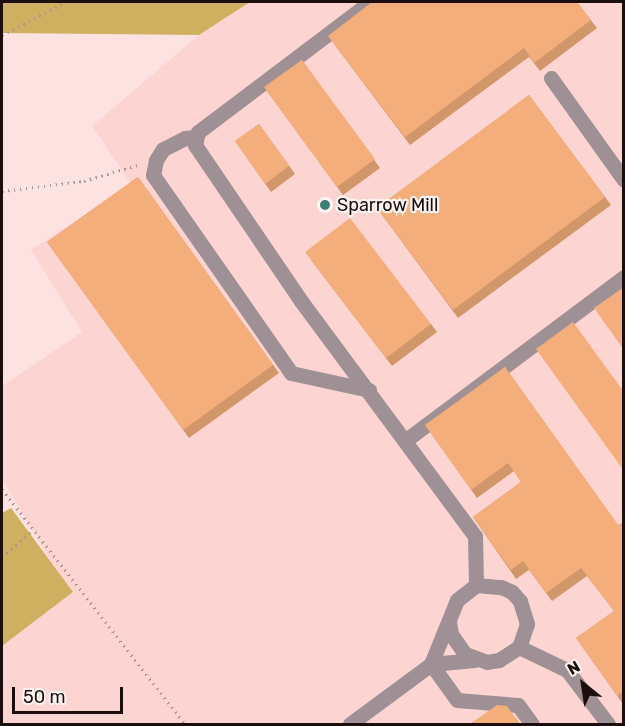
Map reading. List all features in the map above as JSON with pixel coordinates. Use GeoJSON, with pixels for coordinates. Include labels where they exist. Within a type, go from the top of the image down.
{"type":"FeatureCollection","features":[{"type":"Feature","properties":{"kind":"street"},"geometry":{"type":"LineString","coordinates":[[370,2],[198,132],[195,137],[198,153],[301,301],[475,536],[476,585]]}},
{"type":"Feature","properties":{"kind":"street"},"geometry":{"type":"LineString","coordinates":[[551,78],[624,180]]}},
{"type":"Feature","properties":{"kind":"street"},"geometry":{"type":"LineString","coordinates":[[195,137],[172,142],[156,160],[153,175],[291,373],[369,390]]}},
{"type":"Feature","properties":{"kind":"street"},"geometry":{"type":"LineString","coordinates":[[406,440],[624,277]]}},
{"type":"Feature","properties":{"kind":"street"},"geometry":{"type":"LineString","coordinates":[[350,724],[431,664],[457,600],[476,585],[501,587],[520,601],[527,624],[519,647],[499,660],[431,664]]}},
{"type":"Feature","properties":{"kind":"street"},"geometry":{"type":"LineString","coordinates":[[449,622],[456,645],[475,660]]}},
{"type":"Feature","properties":{"kind":"street"},"geometry":{"type":"LineString","coordinates":[[519,647],[567,670],[608,724]]}},
{"type":"Feature","properties":{"kind":"street"},"geometry":{"type":"LineString","coordinates":[[431,664],[457,700],[518,705],[532,724]]}},
{"type":"Feature","properties":{"kind":"path"},"geometry":{"type":"LineString","coordinates":[[2,35],[66,2]]}},
{"type":"Feature","properties":{"kind":"path"},"geometry":{"type":"LineString","coordinates":[[2,191],[84,181],[156,160]]}},
{"type":"Feature","properties":{"kind":"path"},"geometry":{"type":"LineString","coordinates":[[2,489],[185,724]]}},
{"type":"Feature","properties":{"kind":"path"},"geometry":{"type":"LineString","coordinates":[[2,557],[33,531]]}},
{"type":"Feature","properties":{"kind":"shaded area"},"geometry":{"type":"Polygon","coordinates":[[[2,2],[250,2],[199,35],[2,33],[2,2]]]}},
{"type":"Feature","properties":{"kind":"shaded area"},"geometry":{"type":"Polygon","coordinates":[[[250,2],[623,2],[623,724],[2,724],[2,646],[73,592],[52,563],[2,479],[2,386],[82,332],[31,250],[131,184],[92,126],[199,35],[250,2]]]}},
{"type":"Feature","properties":{"kind":"shaded area"},"geometry":{"type":"Polygon","coordinates":[[[11,508],[73,592],[2,646],[2,513],[11,508]]]}},
{"type":"Feature","properties":{"kind":"building"},"geometry":{"type":"Polygon","coordinates":[[[372,2],[577,2],[591,20],[534,63],[524,48],[405,137],[328,36],[372,2]]]}},
{"type":"Feature","properties":{"kind":"building"},"geometry":{"type":"Polygon","coordinates":[[[302,60],[375,159],[337,187],[264,87],[302,60]]]}},
{"type":"Feature","properties":{"kind":"building"},"geometry":{"type":"Polygon","coordinates":[[[529,95],[605,197],[453,310],[377,208],[529,95]]]}},
{"type":"Feature","properties":{"kind":"building"},"geometry":{"type":"Polygon","coordinates":[[[259,124],[289,166],[265,184],[235,141],[259,124]]]}},
{"type":"Feature","properties":{"kind":"building"},"geometry":{"type":"Polygon","coordinates":[[[138,177],[273,365],[183,430],[47,242],[138,177]]]}},
{"type":"Feature","properties":{"kind":"building"},"geometry":{"type":"Polygon","coordinates":[[[350,218],[431,324],[386,358],[305,252],[350,218]]]}},
{"type":"Feature","properties":{"kind":"building"},"geometry":{"type":"Polygon","coordinates":[[[624,287],[624,350],[594,308],[624,287]]]}},
{"type":"Feature","properties":{"kind":"building"},"geometry":{"type":"Polygon","coordinates":[[[573,322],[624,392],[624,471],[536,349],[573,322]]]}},
{"type":"Feature","properties":{"kind":"building"},"geometry":{"type":"Polygon","coordinates":[[[505,367],[618,525],[624,522],[624,691],[617,696],[576,638],[614,611],[581,568],[546,593],[523,561],[511,570],[473,517],[521,482],[508,463],[471,490],[425,425],[505,367]]]}},
{"type":"Feature","properties":{"kind":"building"},"geometry":{"type":"Polygon","coordinates":[[[497,705],[507,706],[520,724],[470,724],[497,705]]]}},
{"type":"Feature","properties":{"kind":"place","name":"Sparrow Mill"},"geometry":{"type":"Point","coordinates":[325,205]}}]}
